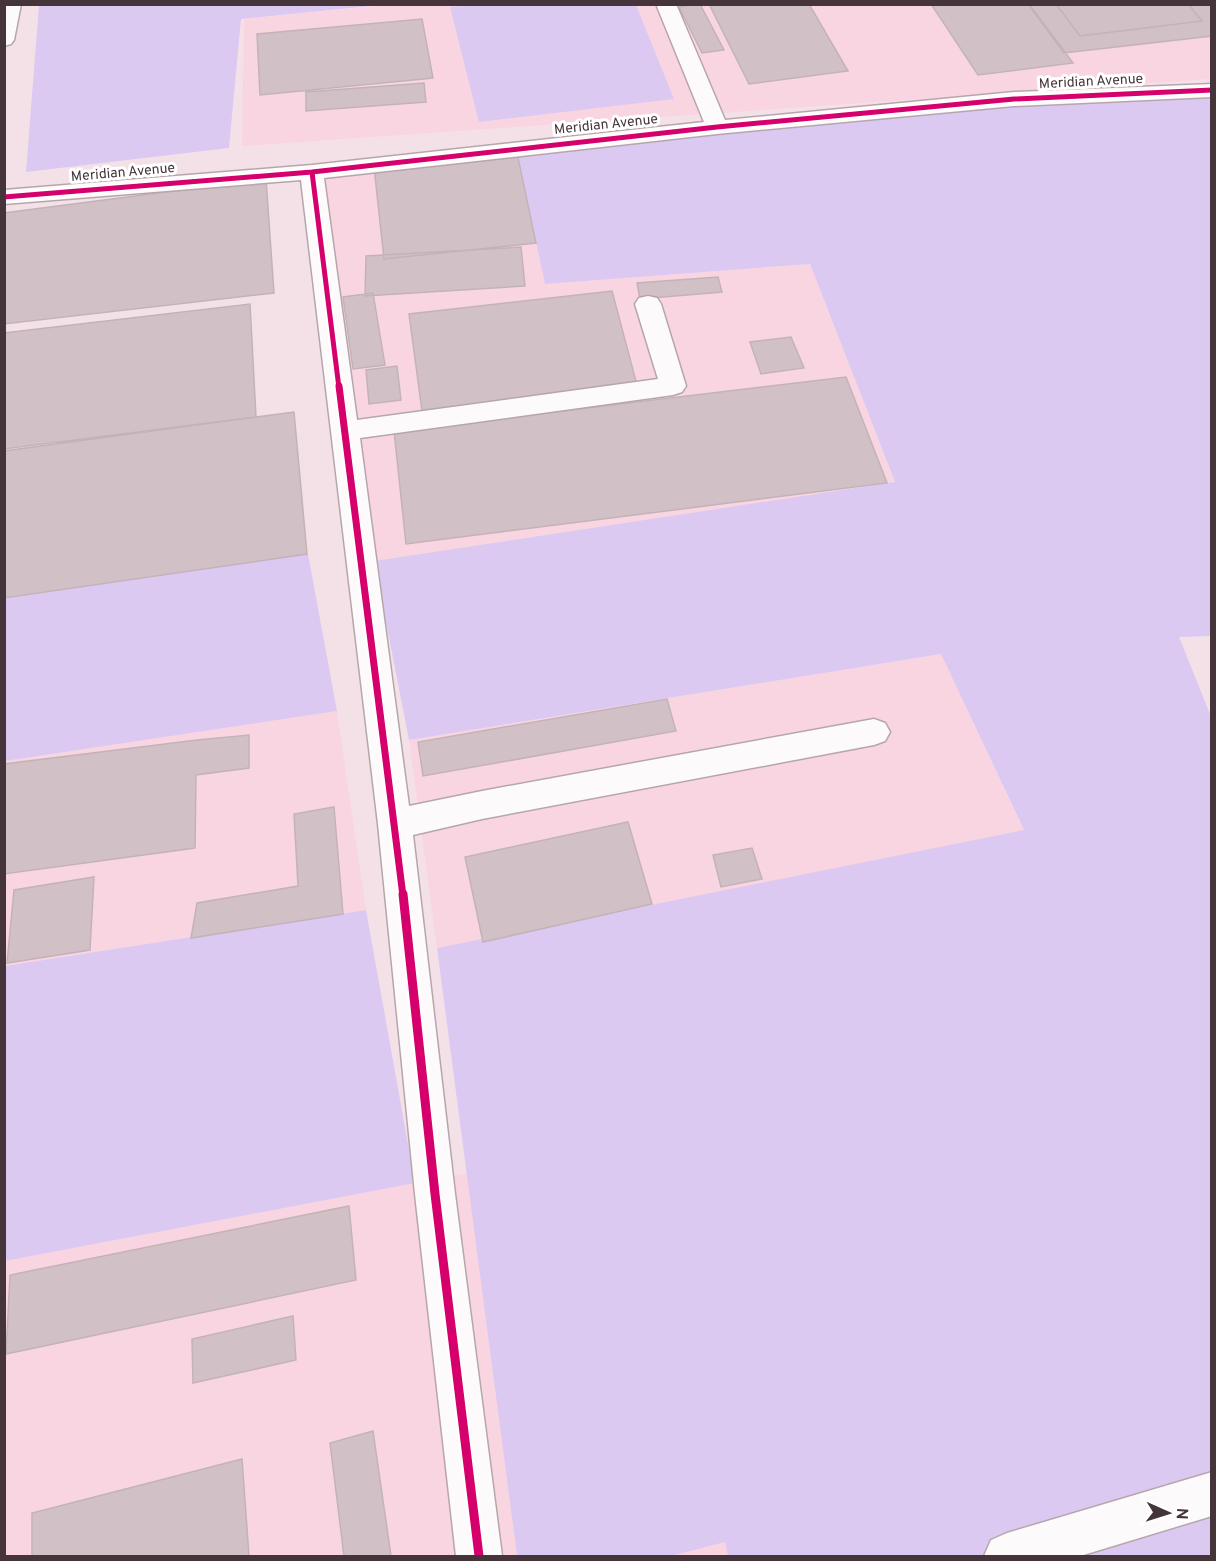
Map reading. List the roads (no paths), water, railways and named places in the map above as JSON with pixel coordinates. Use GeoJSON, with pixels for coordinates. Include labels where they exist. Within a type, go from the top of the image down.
{"type":"FeatureCollection","features":[{"type":"Feature","properties":{"kind":"street"},"geometry":{"type":"LineString","coordinates":[[4,40],[11,4]]}},
{"type":"Feature","properties":{"kind":"street"},"geometry":{"type":"LineString","coordinates":[[666,4],[717,127]]}},
{"type":"Feature","properties":{"kind":"street","name":"Meridian Avenue"},"geometry":{"type":"LineString","coordinates":[[4,197],[312,172],[717,127],[1014,99],[1212,90]]}},
{"type":"Feature","properties":{"kind":"street"},"geometry":{"type":"LineString","coordinates":[[312,172],[395,824],[435,1194],[479,1557]]}},
{"type":"Feature","properties":{"kind":"street"},"geometry":{"type":"LineString","coordinates":[[344,430],[673,386],[648,304]]}},
{"type":"Feature","properties":{"kind":"street"},"geometry":{"type":"LineString","coordinates":[[395,824],[482,805],[873,732]]}},
{"type":"Feature","properties":{"kind":"street"},"geometry":{"type":"LineString","coordinates":[[1007,1557],[1212,1494]]}}]}
